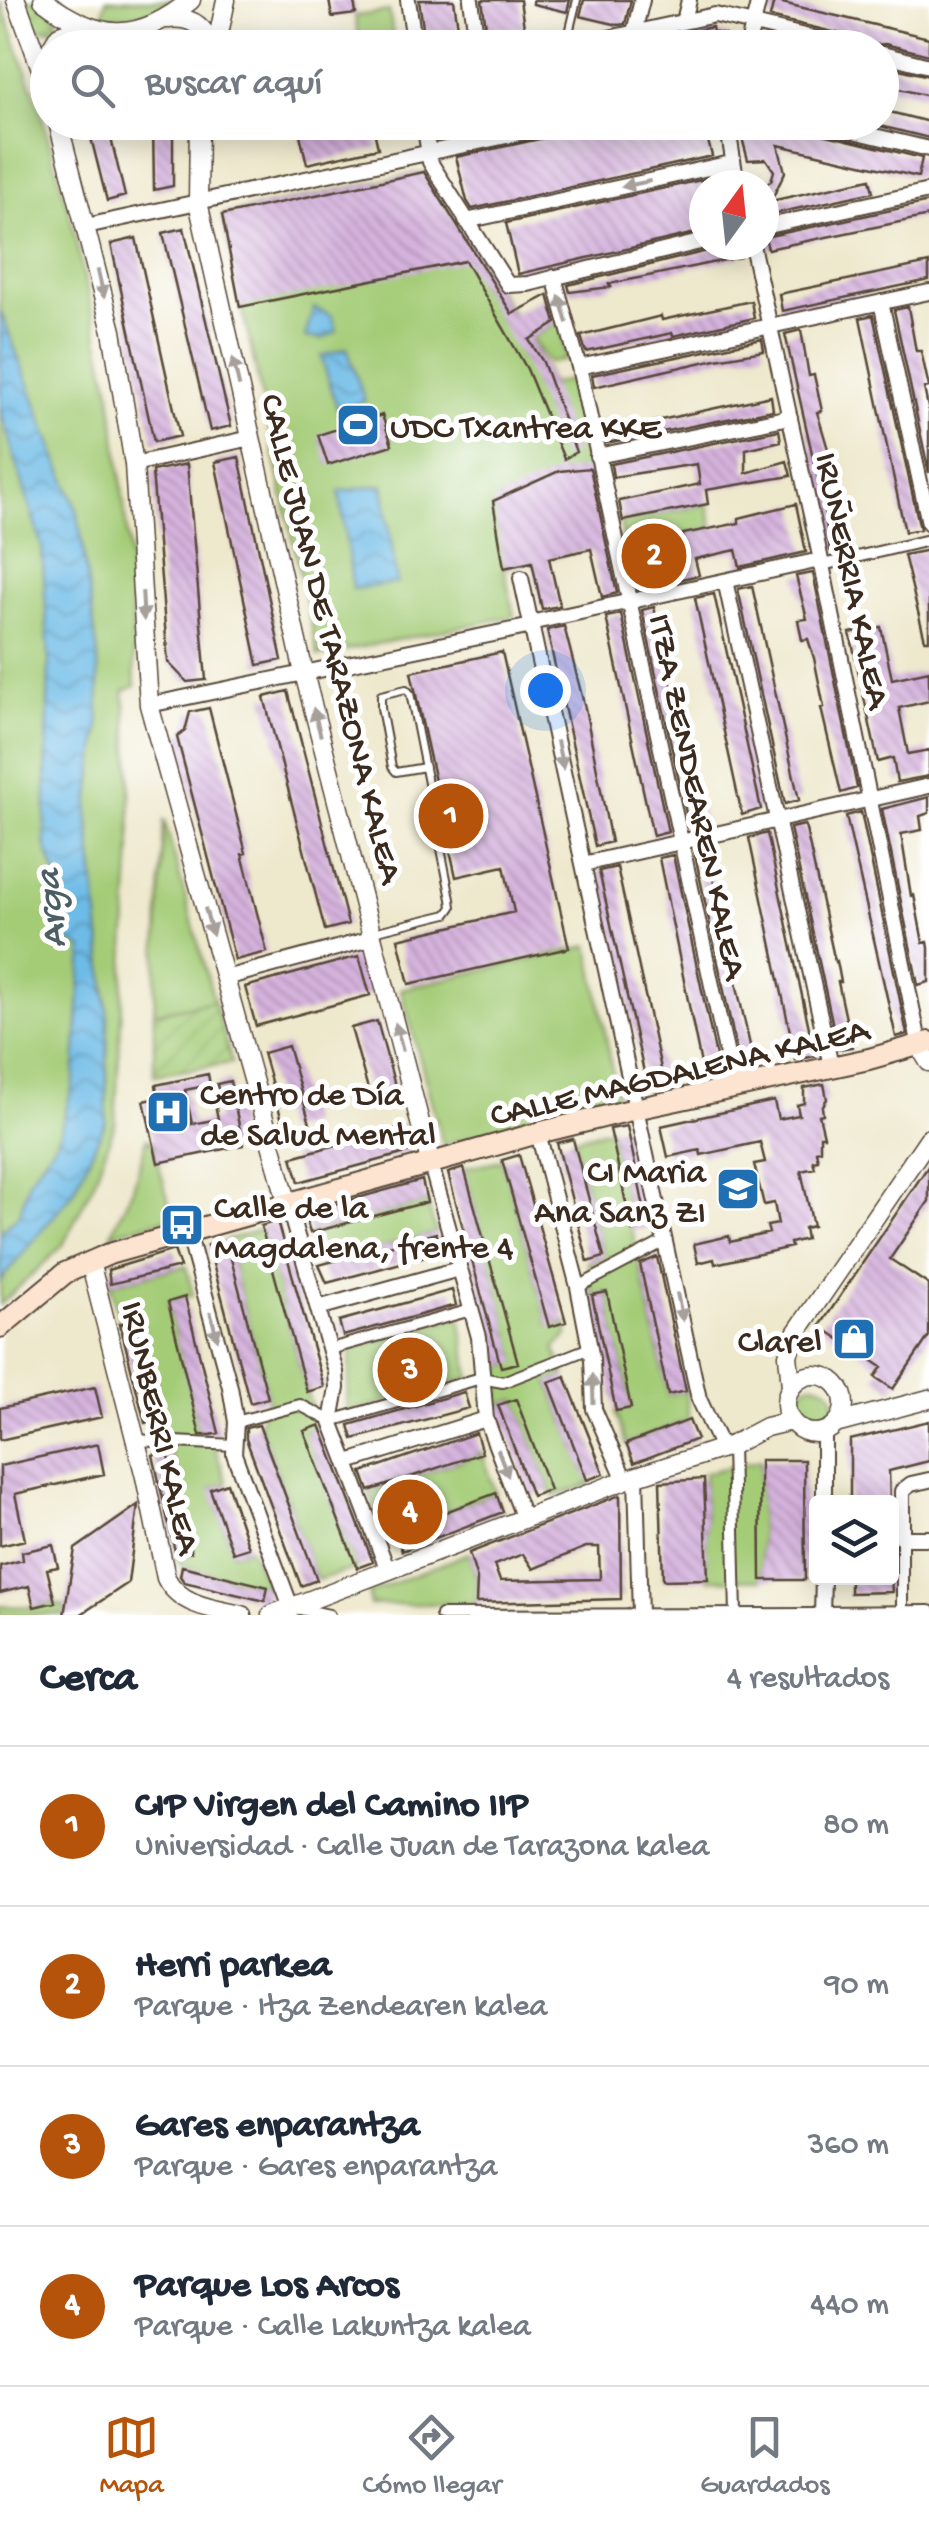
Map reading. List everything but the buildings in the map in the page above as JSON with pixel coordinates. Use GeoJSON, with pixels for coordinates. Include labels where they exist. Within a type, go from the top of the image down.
{"type":"FeatureCollection","features":[{"type":"Feature","properties":{"kind":"main road","name":"CALLE MAGDALENA KALEA"},"geometry":{"type":"LineString","coordinates":[[0,1327],[65,1273],[188,1232],[635,1109],[831,1066],[926,1050]]}},
{"type":"Feature","properties":{"kind":"street"},"geometry":{"type":"LineString","coordinates":[[16,0],[30,38]]}},
{"type":"Feature","properties":{"kind":"street"},"geometry":{"type":"LineString","coordinates":[[43,0],[85,26],[108,30]]}},
{"type":"Feature","properties":{"kind":"street"},"geometry":{"type":"LineString","coordinates":[[139,30],[168,19],[191,0]]}},
{"type":"Feature","properties":{"kind":"street"},"geometry":{"type":"LineString","coordinates":[[218,30],[226,0]]}},
{"type":"Feature","properties":{"kind":"street"},"geometry":{"type":"LineString","coordinates":[[408,0],[412,30]]}},
{"type":"Feature","properties":{"kind":"street"},"geometry":{"type":"LineString","coordinates":[[471,0],[475,30]]}},
{"type":"Feature","properties":{"kind":"street"},"geometry":{"type":"LineString","coordinates":[[634,30],[642,0]]}},
{"type":"Feature","properties":{"kind":"street"},"geometry":{"type":"LineString","coordinates":[[684,21],[689,0]]}},
{"type":"Feature","properties":{"kind":"street"},"geometry":{"type":"LineString","coordinates":[[752,30],[760,0]]}},
{"type":"Feature","properties":{"kind":"street"},"geometry":{"type":"LineString","coordinates":[[643,30],[715,15],[785,30]]}},
{"type":"Feature","properties":{"kind":"street"},"geometry":{"type":"LineString","coordinates":[[168,19],[191,20],[206,30]]}},
{"type":"Feature","properties":{"kind":"street"},"geometry":{"type":"LineString","coordinates":[[74,30],[85,26]]}},
{"type":"Feature","properties":{"kind":"street"},"geometry":{"type":"LineString","coordinates":[[899,58],[929,66]]}},
{"type":"Feature","properties":{"kind":"street"},"geometry":{"type":"LineString","coordinates":[[63,140],[112,331],[134,464],[148,705],[330,1350],[337,1388],[331,1421],[388,1571]]}},
{"type":"Feature","properties":{"kind":"street","name":"CALLE JUAN DE TARAZONA KALEA"},"geometry":{"type":"LineString","coordinates":[[200,140],[198,202],[304,673],[431,1166]]}},
{"type":"Feature","properties":{"kind":"street"},"geometry":{"type":"LineString","coordinates":[[426,140],[428,153],[466,221],[508,285],[528,284],[689,244]]}},
{"type":"Feature","properties":{"kind":"street"},"geometry":{"type":"LineString","coordinates":[[86,226],[488,140]]}},
{"type":"Feature","properties":{"kind":"street"},"geometry":{"type":"LineString","coordinates":[[729,140],[733,170]]}},
{"type":"Feature","properties":{"kind":"street"},"geometry":{"type":"LineString","coordinates":[[891,140],[929,149]]}},
{"type":"Feature","properties":{"kind":"street"},"geometry":{"type":"LineString","coordinates":[[466,221],[731,163]]}},
{"type":"Feature","properties":{"kind":"street"},"geometry":{"type":"LineString","coordinates":[[779,224],[929,192]]}},
{"type":"Feature","properties":{"kind":"street","name":"IRUÑERRIA KALEA"},"geometry":{"type":"LineString","coordinates":[[756,260],[790,417],[816,563],[926,1050]]}},
{"type":"Feature","properties":{"kind":"street","name":"ITZA ZENDEAREN KALEA"},"geometry":{"type":"LineString","coordinates":[[554,276],[579,367],[734,1088]]}},
{"type":"Feature","properties":{"kind":"street"},"geometry":{"type":"LineString","coordinates":[[579,367],[929,292]]}},
{"type":"Feature","properties":{"kind":"street"},"geometry":{"type":"LineString","coordinates":[[881,302],[929,523]]}},
{"type":"Feature","properties":{"kind":"street"},"geometry":{"type":"LineString","coordinates":[[598,456],[790,417]]}},
{"type":"Feature","properties":{"kind":"street"},"geometry":{"type":"LineString","coordinates":[[134,464],[251,438]]}},
{"type":"Feature","properties":{"kind":"street"},"geometry":{"type":"LineString","coordinates":[[148,705],[929,540]]}},
{"type":"Feature","properties":{"kind":"street"},"geometry":{"type":"LineString","coordinates":[[627,604],[816,563]]}},
{"type":"Feature","properties":{"kind":"street"},"geometry":{"type":"LineString","coordinates":[[521,578],[536,623],[583,864],[699,1399],[727,1446],[736,1614]]}},
{"type":"Feature","properties":{"kind":"street"},"geometry":{"type":"LineString","coordinates":[[726,585],[831,1066]]}},
{"type":"Feature","properties":{"kind":"street"},"geometry":{"type":"LineString","coordinates":[[583,864],[929,786]]}},
{"type":"Feature","properties":{"kind":"street"},"geometry":{"type":"LineString","coordinates":[[225,978],[373,935]]}},
{"type":"Feature","properties":{"kind":"street"},"geometry":{"type":"LineString","coordinates":[[538,1133],[578,1287],[590,1348],[594,1409],[631,1479],[640,1614]]}},
{"type":"Feature","properties":{"kind":"street"},"geometry":{"type":"LineString","coordinates":[[929,1138],[796,1333],[788,1355],[789,1404],[799,1429],[832,1428],[893,1407],[929,1400]]}},
{"type":"Feature","properties":{"kind":"street"},"geometry":{"type":"LineString","coordinates":[[431,1166],[478,1337],[486,1419],[524,1519]]}},
{"type":"Feature","properties":{"kind":"street"},"geometry":{"type":"LineString","coordinates":[[188,1232],[230,1387],[236,1422],[234,1454],[290,1611]]}},
{"type":"Feature","properties":{"kind":"street"},"geometry":{"type":"LineString","coordinates":[[578,1287],[665,1241]]}},
{"type":"Feature","properties":{"kind":"street","name":"IRUNBERRI KALEA"},"geometry":{"type":"LineString","coordinates":[[90,1262],[166,1578],[173,1593],[188,1601],[242,1615]]}},
{"type":"Feature","properties":{"kind":"street"},"geometry":{"type":"LineString","coordinates":[[318,1308],[459,1269]]}},
{"type":"Feature","properties":{"kind":"street"},"geometry":{"type":"LineString","coordinates":[[330,1350],[471,1310]]}},
{"type":"Feature","properties":{"kind":"street"},"geometry":{"type":"LineString","coordinates":[[805,1322],[799,1342],[800,1359],[808,1375],[834,1382],[842,1392],[868,1405],[893,1407]]}},
{"type":"Feature","properties":{"kind":"street"},"geometry":{"type":"LineString","coordinates":[[236,1422],[300,1406],[331,1421],[482,1378],[503,1382],[590,1348]]}},
{"type":"Feature","properties":{"kind":"street"},"geometry":{"type":"LineString","coordinates":[[271,1615],[727,1446],[766,1427],[789,1404],[808,1375]]}},
{"type":"Feature","properties":{"kind":"street"},"geometry":{"type":"LineString","coordinates":[[825,1495],[832,1428],[843,1414],[842,1392]]}},
{"type":"Feature","properties":{"kind":"street"},"geometry":{"type":"LineString","coordinates":[[348,1462],[486,1419]]}},
{"type":"Feature","properties":{"kind":"street"},"geometry":{"type":"LineString","coordinates":[[135,1440],[234,1445]]}},
{"type":"Feature","properties":{"kind":"street"},"geometry":{"type":"LineString","coordinates":[[902,1614],[902,1491],[929,1480]]}},
{"type":"Feature","properties":{"kind":"street"},"geometry":{"type":"LineString","coordinates":[[902,1538],[929,1538]]}},
{"type":"Feature","properties":{"kind":"street"},"geometry":{"type":"LineString","coordinates":[[822,1615],[823,1585]]}},
{"type":"Feature","properties":{"kind":"street"},"geometry":{"type":"LineString","coordinates":[[290,1611],[329,1615]]}},
{"type":"Feature","properties":{"kind":"street"},"geometry":{"type":"LineString","coordinates":[[440,1615],[929,1613]]}},
{"type":"Feature","properties":{"kind":"lane"},"geometry":{"type":"LineString","coordinates":[[570,29],[577,0]]}},
{"type":"Feature","properties":{"kind":"lane"},"geometry":{"type":"LineString","coordinates":[[373,935],[447,914],[452,907],[425,767],[410,693],[398,689],[382,694],[379,698],[392,767],[396,772],[425,767]]}},
{"type":"Feature","properties":{"kind":"green space"},"geometry":{"type":"Polygon","coordinates":[[[0,0],[30,82],[30,140],[49,140],[111,394],[129,548],[135,686],[124,691],[131,847],[115,1124],[94,1182],[63,1245],[0,1305],[0,1281],[72,1194],[108,1019],[88,811],[99,729],[78,513],[0,310],[0,0]]]}},
{"type":"Feature","properties":{"kind":"green space"},"geometry":{"type":"Polygon","coordinates":[[[22,0],[37,0],[56,17],[58,23],[53,30],[36,29],[22,0]]]}},
{"type":"Feature","properties":{"kind":"green space"},"geometry":{"type":"Polygon","coordinates":[[[106,0],[173,0],[139,14],[102,17],[106,0]]]}},
{"type":"Feature","properties":{"kind":"green space"},"geometry":{"type":"Polygon","coordinates":[[[389,11],[392,30],[357,30],[355,16],[389,11]]]}},
{"type":"Feature","properties":{"kind":"green space","name":"UDC Txantrea KKE"},"geometry":{"type":"Polygon","coordinates":[[[424,172],[543,362],[551,384],[570,380],[606,545],[504,568],[514,616],[318,656],[222,215],[424,172]]]}},
{"type":"Feature","properties":{"kind":"green space"},"geometry":{"type":"Polygon","coordinates":[[[559,321],[566,360],[549,363],[532,339],[559,321]]]}},
{"type":"Feature","properties":{"kind":"green space"},"geometry":{"type":"Polygon","coordinates":[[[0,409],[42,547],[49,658],[45,844],[61,890],[63,938],[83,948],[74,1082],[58,1139],[29,1180],[20,1213],[0,1233],[0,409]]]}},
{"type":"Feature","properties":{"kind":"green space"},"geometry":{"type":"Polygon","coordinates":[[[708,504],[713,528],[683,534],[683,538],[677,539],[683,568],[646,577],[633,587],[620,522],[708,504]]]}},
{"type":"Feature","properties":{"kind":"green space"},"geometry":{"type":"Polygon","coordinates":[[[164,819],[214,1001],[154,1013],[164,819]]]}},
{"type":"Feature","properties":{"kind":"green space"},"geometry":{"type":"Polygon","coordinates":[[[589,946],[617,1095],[443,1145],[401,989],[589,946]]]}},
{"type":"Feature","properties":{"kind":"green space"},"geometry":{"type":"Polygon","coordinates":[[[214,1001],[232,1063],[154,1075],[154,1013],[214,1001]]]}},
{"type":"Feature","properties":{"kind":"green space"},"geometry":{"type":"Polygon","coordinates":[[[610,1129],[668,1395],[686,1391],[689,1420],[626,1444],[616,1411],[631,1407],[607,1292],[592,1295],[588,1262],[604,1257],[573,1139],[610,1129]]]}},
{"type":"Feature","properties":{"kind":"green space"},"geometry":{"type":"Polygon","coordinates":[[[147,1139],[153,1144],[173,1217],[111,1234],[133,1188],[147,1139]]]}},
{"type":"Feature","properties":{"kind":"green space"},"geometry":{"type":"Polygon","coordinates":[[[502,1160],[549,1326],[566,1322],[568,1335],[555,1348],[565,1376],[549,1383],[590,1485],[555,1496],[516,1399],[498,1405],[501,1367],[517,1362],[464,1168],[502,1160]]]}},
{"type":"Feature","properties":{"kind":"green space"},"geometry":{"type":"Polygon","coordinates":[[[427,1202],[436,1233],[319,1265],[310,1233],[427,1202]]]}},
{"type":"Feature","properties":{"kind":"green space"},"geometry":{"type":"Polygon","coordinates":[[[262,1229],[309,1400],[320,1425],[305,1431],[357,1568],[317,1580],[259,1423],[268,1398],[226,1240],[262,1229]]]}},
{"type":"Feature","properties":{"kind":"green space"},"geometry":{"type":"Polygon","coordinates":[[[186,1266],[193,1295],[168,1302],[201,1437],[215,1448],[227,1483],[211,1489],[233,1553],[249,1548],[268,1587],[182,1566],[176,1556],[191,1552],[167,1435],[147,1432],[145,1423],[160,1418],[136,1321],[120,1324],[110,1284],[186,1266]]]}},
{"type":"Feature","properties":{"kind":"green space"},"geometry":{"type":"Polygon","coordinates":[[[460,1316],[470,1378],[346,1413],[351,1349],[460,1316]]]}},
{"type":"Feature","properties":{"kind":"green space"},"geometry":{"type":"Polygon","coordinates":[[[815,1384],[829,1390],[835,1404],[829,1418],[815,1424],[801,1418],[795,1404],[801,1390],[815,1384]]]}},
{"type":"Feature","properties":{"kind":"green space"},"geometry":{"type":"Polygon","coordinates":[[[482,1453],[496,1493],[383,1534],[369,1492],[482,1453]]]}},
{"type":"Feature","properties":{"kind":"green space"},"geometry":{"type":"Polygon","coordinates":[[[760,1460],[761,1580],[707,1579],[704,1473],[760,1460]]]}},
{"type":"Feature","properties":{"kind":"green space"},"geometry":{"type":"Polygon","coordinates":[[[469,1553],[477,1579],[476,1603],[370,1605],[369,1593],[469,1553]]]}},
{"type":"Feature","properties":{"kind":"green space"},"geometry":{"type":"Polygon","coordinates":[[[55,1602],[66,1606],[64,1615],[0,1615],[0,1606],[34,1607],[55,1602]]]}},
{"type":"Feature","properties":{"kind":"water"},"geometry":{"type":"Polygon","coordinates":[[[314,308],[332,316],[337,331],[323,339],[305,337],[314,308]]]}},
{"type":"Feature","properties":{"kind":"water"},"geometry":{"type":"Polygon","coordinates":[[[0,310],[78,513],[98,655],[99,729],[88,811],[108,1019],[106,1122],[72,1194],[0,1281],[0,1233],[20,1213],[29,1180],[58,1139],[74,1081],[83,949],[63,938],[61,890],[45,844],[49,658],[42,547],[0,409],[0,310]]]}},
{"type":"Feature","properties":{"kind":"water"},"geometry":{"type":"Polygon","coordinates":[[[347,348],[365,401],[338,410],[321,356],[347,348]]]}},
{"type":"Feature","properties":{"kind":"water"},"geometry":{"type":"Polygon","coordinates":[[[383,485],[397,583],[353,589],[339,491],[383,485]]]}},
{"type":"Feature","properties":{"kind":"place","name":"UDC Txantrea KKE"},"geometry":{"type":"Point","coordinates":[358,425]}},
{"type":"Feature","properties":{"kind":"place","name":"Herri parkea"},"geometry":{"type":"Point","coordinates":[654,556]}},
{"type":"Feature","properties":{"kind":"place","name":"CIP Virgen del Camino IIP"},"geometry":{"type":"Point","coordinates":[451,816]}},
{"type":"Feature","properties":{"kind":"place","name":"Centro de Día de Salud Mental"},"geometry":{"type":"Point","coordinates":[168,1112]}},
{"type":"Feature","properties":{"kind":"place","name":"CI Maria Ana Sanz ZI"},"geometry":{"type":"Point","coordinates":[738,1189]}},
{"type":"Feature","properties":{"kind":"place","name":"Calle de la Magdalena, frente 4"},"geometry":{"type":"Point","coordinates":[182,1225]}},
{"type":"Feature","properties":{"kind":"place","name":"Clarel"},"geometry":{"type":"Point","coordinates":[854,1339]}},
{"type":"Feature","properties":{"kind":"place","name":"Gares enparantza"},"geometry":{"type":"Point","coordinates":[410,1370]}},
{"type":"Feature","properties":{"kind":"place","name":"Parque Los Arcos"},"geometry":{"type":"Point","coordinates":[410,1512]}},
{"type":"Feature","properties":{"kind":"water label","name":"Arga"},"geometry":{"type":"Point","coordinates":[48,909]}}]}
